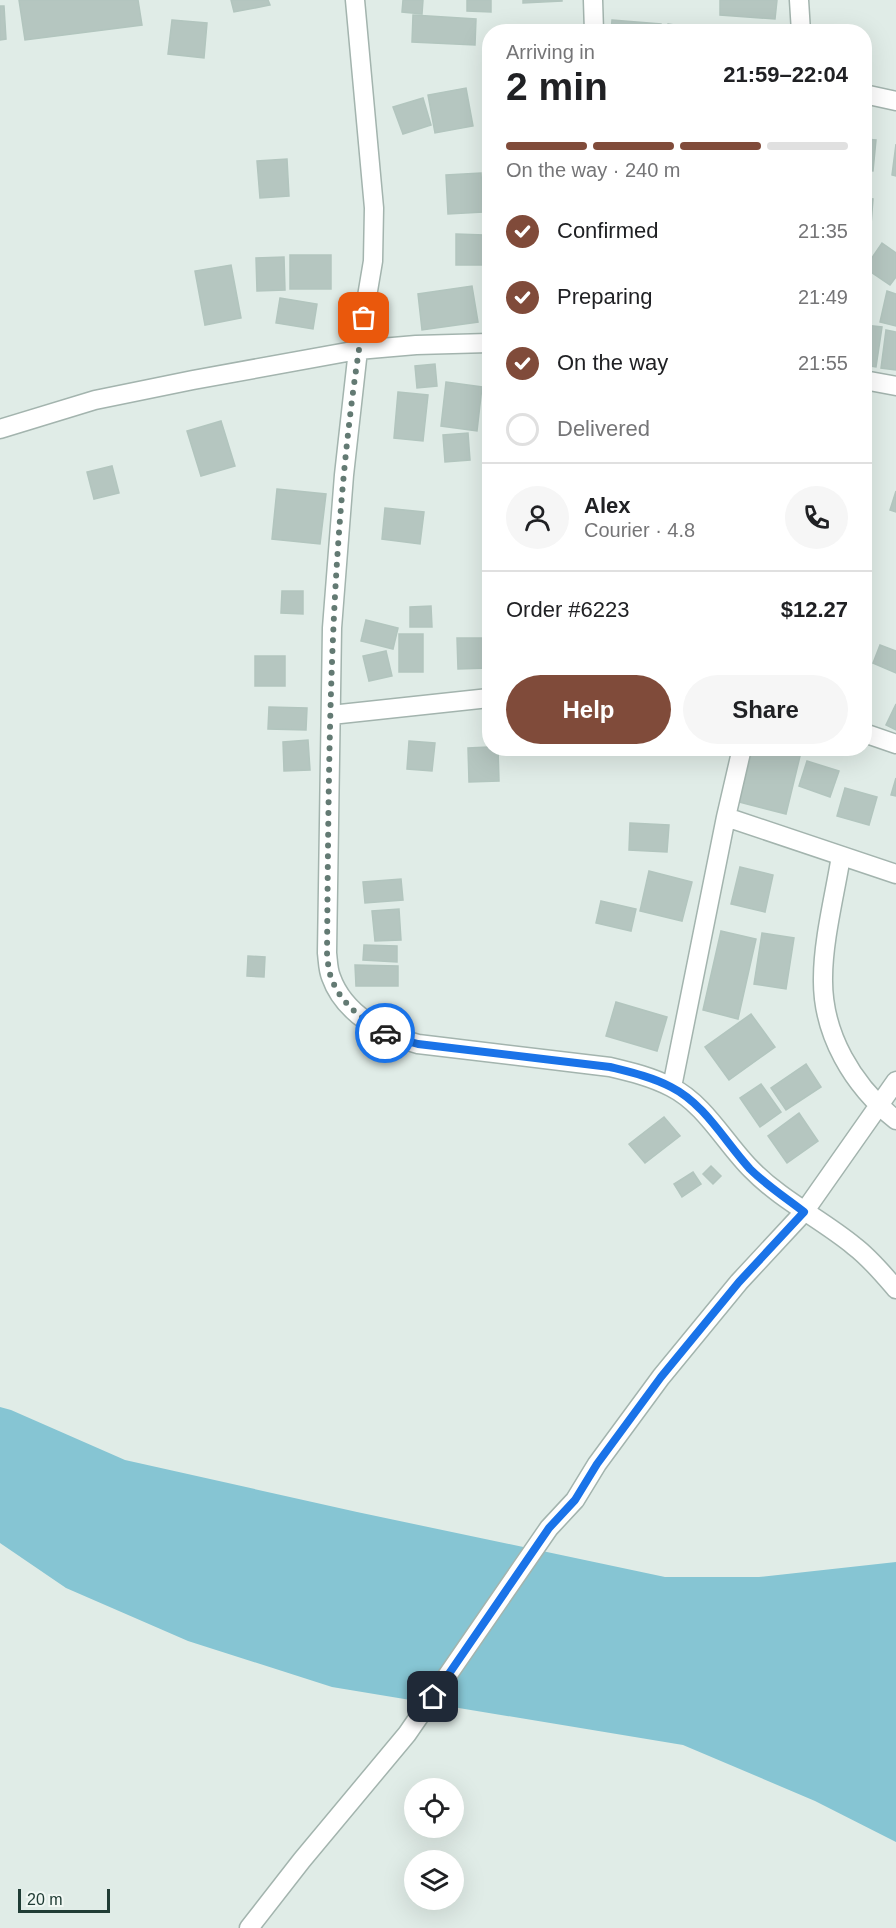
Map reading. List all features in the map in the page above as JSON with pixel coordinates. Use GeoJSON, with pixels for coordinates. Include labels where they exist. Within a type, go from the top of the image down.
{"type":"FeatureCollection","features":[{"type":"Feature","properties":{"kind":"street"},"geometry":{"type":"LineString","coordinates":[[355,0],[375,208],[373,261],[358,350],[344,475],[332,628],[327,953],[330,976],[340,995],[354,1011],[372,1026],[396,1038],[418,1044],[610,1067],[638,1074],[672,1087],[709,1119],[751,1170],[804,1212],[855,1246],[896,1289]]}},
{"type":"Feature","properties":{"kind":"street"},"geometry":{"type":"LineString","coordinates":[[593,0],[594,24]]}},
{"type":"Feature","properties":{"kind":"street"},"geometry":{"type":"LineString","coordinates":[[800,0],[801,24]]}},
{"type":"Feature","properties":{"kind":"street"},"geometry":{"type":"LineString","coordinates":[[872,96],[896,101]]}},
{"type":"Feature","properties":{"kind":"street"},"geometry":{"type":"LineString","coordinates":[[0,429],[95,400],[358,350],[416,345],[482,343]]}},
{"type":"Feature","properties":{"kind":"street"},"geometry":{"type":"LineString","coordinates":[[872,382],[896,386]]}},
{"type":"Feature","properties":{"kind":"street"},"geometry":{"type":"LineString","coordinates":[[331,716],[482,699]]}},
{"type":"Feature","properties":{"kind":"street"},"geometry":{"type":"LineString","coordinates":[[872,736],[896,744]]}},
{"type":"Feature","properties":{"kind":"street"},"geometry":{"type":"LineString","coordinates":[[672,1087],[740,756]]}},
{"type":"Feature","properties":{"kind":"street"},"geometry":{"type":"LineString","coordinates":[[726,817],[896,874]]}},
{"type":"Feature","properties":{"kind":"street"},"geometry":{"type":"LineString","coordinates":[[842,856],[822,977],[824,1004],[833,1036],[859,1084],[879,1106],[896,1120]]}},
{"type":"Feature","properties":{"kind":"street"},"geometry":{"type":"LineString","coordinates":[[249,1928],[302,1860],[407,1734],[549,1528],[575,1500],[597,1464],[661,1377],[739,1282],[804,1212],[896,1081]]}},
{"type":"Feature","properties":{"kind":"water"},"geometry":{"type":"Polygon","coordinates":[[[0,1407],[125,1460],[665,1577],[759,1577],[896,1562],[896,1842],[815,1801],[683,1745],[332,1687],[188,1641],[66,1588],[0,1543],[0,1407]]]}},
{"type":"Feature","properties":{"kind":"building"},"geometry":{"type":"Polygon","coordinates":[[[19,0],[138,0],[142,25],[25,40],[19,0]]]}},
{"type":"Feature","properties":{"kind":"building"},"geometry":{"type":"Polygon","coordinates":[[[231,0],[268,0],[270,5],[234,12],[231,0]]]}},
{"type":"Feature","properties":{"kind":"building"},"geometry":{"type":"Polygon","coordinates":[[[403,0],[423,0],[422,14],[402,12],[403,0]]]}},
{"type":"Feature","properties":{"kind":"building"},"geometry":{"type":"Polygon","coordinates":[[[467,0],[491,0],[491,12],[467,11],[467,0]]]}},
{"type":"Feature","properties":{"kind":"building"},"geometry":{"type":"Polygon","coordinates":[[[523,0],[562,0],[562,1],[523,3],[523,0]]]}},
{"type":"Feature","properties":{"kind":"building"},"geometry":{"type":"Polygon","coordinates":[[[720,0],[777,0],[775,19],[720,15],[720,0]]]}},
{"type":"Feature","properties":{"kind":"building"},"geometry":{"type":"Polygon","coordinates":[[[0,6],[4,6],[6,39],[0,40],[0,6]]]}},
{"type":"Feature","properties":{"kind":"building"},"geometry":{"type":"Polygon","coordinates":[[[413,15],[476,19],[475,45],[412,42],[413,15]]]}},
{"type":"Feature","properties":{"kind":"building"},"geometry":{"type":"Polygon","coordinates":[[[172,20],[207,23],[204,58],[168,54],[172,20]]]}},
{"type":"Feature","properties":{"kind":"building"},"geometry":{"type":"Polygon","coordinates":[[[612,20],[661,24],[612,24],[612,20]]]}},
{"type":"Feature","properties":{"kind":"building"},"geometry":{"type":"Polygon","coordinates":[[[466,88],[473,126],[435,133],[428,95],[466,88]]]}},
{"type":"Feature","properties":{"kind":"building"},"geometry":{"type":"Polygon","coordinates":[[[423,98],[431,125],[403,134],[393,107],[423,98]]]}},
{"type":"Feature","properties":{"kind":"building"},"geometry":{"type":"Polygon","coordinates":[[[872,140],[876,140],[872,171],[872,140]]]}},
{"type":"Feature","properties":{"kind":"building"},"geometry":{"type":"Polygon","coordinates":[[[896,144],[896,176],[892,175],[896,144]]]}},
{"type":"Feature","properties":{"kind":"building"},"geometry":{"type":"Polygon","coordinates":[[[287,159],[289,196],[260,198],[257,161],[287,159]]]}},
{"type":"Feature","properties":{"kind":"building"},"geometry":{"type":"Polygon","coordinates":[[[481,173],[482,212],[448,214],[446,175],[481,173]]]}},
{"type":"Feature","properties":{"kind":"building"},"geometry":{"type":"Polygon","coordinates":[[[456,234],[482,235],[482,265],[456,265],[456,234]]]}},
{"type":"Feature","properties":{"kind":"building"},"geometry":{"type":"Polygon","coordinates":[[[882,243],[896,253],[896,277],[890,285],[872,273],[872,258],[882,243]]]}},
{"type":"Feature","properties":{"kind":"building"},"geometry":{"type":"Polygon","coordinates":[[[290,255],[331,255],[331,289],[290,289],[290,255]]]}},
{"type":"Feature","properties":{"kind":"building"},"geometry":{"type":"Polygon","coordinates":[[[284,257],[285,290],[257,291],[256,258],[284,257]]]}},
{"type":"Feature","properties":{"kind":"building"},"geometry":{"type":"Polygon","coordinates":[[[231,265],[241,318],[205,325],[195,271],[231,265]]]}},
{"type":"Feature","properties":{"kind":"building"},"geometry":{"type":"Polygon","coordinates":[[[472,286],[478,322],[422,330],[418,294],[472,286]]]}},
{"type":"Feature","properties":{"kind":"building"},"geometry":{"type":"Polygon","coordinates":[[[887,291],[896,294],[896,326],[880,322],[887,291]]]}},
{"type":"Feature","properties":{"kind":"building"},"geometry":{"type":"Polygon","coordinates":[[[280,298],[317,304],[313,329],[276,323],[280,298]]]}},
{"type":"Feature","properties":{"kind":"building"},"geometry":{"type":"Polygon","coordinates":[[[872,326],[882,327],[876,367],[872,366],[872,326]]]}},
{"type":"Feature","properties":{"kind":"building"},"geometry":{"type":"Polygon","coordinates":[[[886,330],[896,332],[896,370],[881,368],[886,330]]]}},
{"type":"Feature","properties":{"kind":"building"},"geometry":{"type":"Polygon","coordinates":[[[435,364],[437,386],[417,388],[415,366],[435,364]]]}},
{"type":"Feature","properties":{"kind":"building"},"geometry":{"type":"Polygon","coordinates":[[[446,382],[482,387],[477,431],[441,426],[446,382]]]}},
{"type":"Feature","properties":{"kind":"building"},"geometry":{"type":"Polygon","coordinates":[[[398,392],[428,395],[423,441],[394,438],[398,392]]]}},
{"type":"Feature","properties":{"kind":"building"},"geometry":{"type":"Polygon","coordinates":[[[221,421],[235,466],[201,476],[187,431],[221,421]]]}},
{"type":"Feature","properties":{"kind":"building"},"geometry":{"type":"Polygon","coordinates":[[[468,433],[470,460],[445,462],[443,435],[468,433]]]}},
{"type":"Feature","properties":{"kind":"building"},"geometry":{"type":"Polygon","coordinates":[[[112,466],[119,493],[94,499],[87,472],[112,466]]]}},
{"type":"Feature","properties":{"kind":"building"},"geometry":{"type":"Polygon","coordinates":[[[277,489],[326,494],[320,544],[272,539],[277,489]]]}},
{"type":"Feature","properties":{"kind":"building"},"geometry":{"type":"Polygon","coordinates":[[[896,491],[896,512],[890,510],[896,491]]]}},
{"type":"Feature","properties":{"kind":"building"},"geometry":{"type":"Polygon","coordinates":[[[385,508],[424,512],[420,544],[382,539],[385,508]]]}},
{"type":"Feature","properties":{"kind":"building"},"geometry":{"type":"Polygon","coordinates":[[[282,591],[303,591],[303,614],[281,613],[282,591]]]}},
{"type":"Feature","properties":{"kind":"building"},"geometry":{"type":"Polygon","coordinates":[[[431,606],[432,627],[410,627],[410,607],[431,606]]]}},
{"type":"Feature","properties":{"kind":"building"},"geometry":{"type":"Polygon","coordinates":[[[366,620],[398,628],[393,649],[361,641],[366,620]]]}},
{"type":"Feature","properties":{"kind":"building"},"geometry":{"type":"Polygon","coordinates":[[[399,634],[423,634],[423,672],[399,672],[399,634]]]}},
{"type":"Feature","properties":{"kind":"building"},"geometry":{"type":"Polygon","coordinates":[[[457,638],[482,638],[482,668],[458,669],[457,638]]]}},
{"type":"Feature","properties":{"kind":"building"},"geometry":{"type":"Polygon","coordinates":[[[880,645],[896,651],[896,673],[873,663],[880,645]]]}},
{"type":"Feature","properties":{"kind":"building"},"geometry":{"type":"Polygon","coordinates":[[[386,651],[392,676],[369,681],[363,656],[386,651]]]}},
{"type":"Feature","properties":{"kind":"building"},"geometry":{"type":"Polygon","coordinates":[[[255,656],[285,656],[285,686],[255,686],[255,656]]]}},
{"type":"Feature","properties":{"kind":"building"},"geometry":{"type":"Polygon","coordinates":[[[896,704],[896,730],[886,725],[896,704]]]}},
{"type":"Feature","properties":{"kind":"building"},"geometry":{"type":"Polygon","coordinates":[[[269,707],[307,708],[306,730],[268,729],[269,707]]]}},
{"type":"Feature","properties":{"kind":"building"},"geometry":{"type":"Polygon","coordinates":[[[308,740],[310,770],[284,771],[283,742],[308,740]]]}},
{"type":"Feature","properties":{"kind":"building"},"geometry":{"type":"Polygon","coordinates":[[[409,741],[435,743],[432,771],[407,769],[409,741]]]}},
{"type":"Feature","properties":{"kind":"building"},"geometry":{"type":"Polygon","coordinates":[[[482,747],[482,756],[498,756],[499,781],[469,782],[468,748],[482,747]]]}},
{"type":"Feature","properties":{"kind":"building"},"geometry":{"type":"Polygon","coordinates":[[[751,756],[800,756],[786,814],[739,802],[751,756]]]}},
{"type":"Feature","properties":{"kind":"building"},"geometry":{"type":"Polygon","coordinates":[[[807,761],[839,771],[830,797],[799,786],[807,761]]]}},
{"type":"Feature","properties":{"kind":"building"},"geometry":{"type":"Polygon","coordinates":[[[896,778],[896,796],[891,795],[896,778]]]}},
{"type":"Feature","properties":{"kind":"building"},"geometry":{"type":"Polygon","coordinates":[[[845,788],[877,797],[869,825],[837,816],[845,788]]]}},
{"type":"Feature","properties":{"kind":"building"},"geometry":{"type":"Polygon","coordinates":[[[630,823],[669,825],[667,852],[629,850],[630,823]]]}},
{"type":"Feature","properties":{"kind":"building"},"geometry":{"type":"Polygon","coordinates":[[[740,867],[773,875],[765,912],[731,904],[740,867]]]}},
{"type":"Feature","properties":{"kind":"building"},"geometry":{"type":"Polygon","coordinates":[[[649,871],[692,882],[682,921],[640,911],[649,871]]]}},
{"type":"Feature","properties":{"kind":"building"},"geometry":{"type":"Polygon","coordinates":[[[401,879],[403,900],[365,903],[363,882],[401,879]]]}},
{"type":"Feature","properties":{"kind":"building"},"geometry":{"type":"Polygon","coordinates":[[[601,901],[636,909],[631,931],[596,923],[601,901]]]}},
{"type":"Feature","properties":{"kind":"building"},"geometry":{"type":"Polygon","coordinates":[[[399,909],[401,940],[375,941],[372,911],[399,909]]]}},
{"type":"Feature","properties":{"kind":"building"},"geometry":{"type":"Polygon","coordinates":[[[721,931],[756,939],[738,1019],[703,1010],[721,931]]]}},
{"type":"Feature","properties":{"kind":"building"},"geometry":{"type":"Polygon","coordinates":[[[762,933],[794,938],[786,989],[754,984],[762,933]]]}},
{"type":"Feature","properties":{"kind":"building"},"geometry":{"type":"Polygon","coordinates":[[[364,945],[397,946],[397,962],[363,960],[364,945]]]}},
{"type":"Feature","properties":{"kind":"building"},"geometry":{"type":"Polygon","coordinates":[[[248,956],[265,957],[264,977],[247,976],[248,956]]]}},
{"type":"Feature","properties":{"kind":"building"},"geometry":{"type":"Polygon","coordinates":[[[355,965],[398,966],[398,986],[356,986],[355,965]]]}},
{"type":"Feature","properties":{"kind":"building"},"geometry":{"type":"Polygon","coordinates":[[[616,1002],[667,1017],[657,1051],[606,1036],[616,1002]]]}},
{"type":"Feature","properties":{"kind":"building"},"geometry":{"type":"Polygon","coordinates":[[[751,1014],[775,1047],[729,1080],[705,1047],[751,1014]]]}},
{"type":"Feature","properties":{"kind":"building"},"geometry":{"type":"Polygon","coordinates":[[[806,1064],[821,1087],[786,1110],[771,1088],[806,1064]]]}},
{"type":"Feature","properties":{"kind":"building"},"geometry":{"type":"Polygon","coordinates":[[[761,1084],[781,1112],[760,1127],[740,1098],[761,1084]]]}},
{"type":"Feature","properties":{"kind":"building"},"geometry":{"type":"Polygon","coordinates":[[[799,1113],[818,1141],[787,1163],[768,1136],[799,1113]]]}},
{"type":"Feature","properties":{"kind":"building"},"geometry":{"type":"Polygon","coordinates":[[[664,1117],[680,1136],[645,1163],[629,1144],[664,1117]]]}},
{"type":"Feature","properties":{"kind":"building"},"geometry":{"type":"Polygon","coordinates":[[[711,1166],[721,1176],[713,1184],[703,1174],[711,1166]]]}},
{"type":"Feature","properties":{"kind":"building"},"geometry":{"type":"Polygon","coordinates":[[[693,1172],[701,1184],[682,1197],[674,1184],[693,1172]]]}},
{"type":"Feature","properties":{"kind":"way so far"},"geometry":{"type":"LineString","coordinates":[[364,318],[358,350],[344,475],[332,628],[327,953],[330,976],[340,995],[354,1011],[372,1026],[385,1033]]}},
{"type":"Feature","properties":{"kind":"route"},"geometry":{"type":"LineString","coordinates":[[385,1033],[418,1044],[610,1067],[638,1074],[672,1087],[709,1119],[751,1170],[804,1212],[739,1282],[661,1377],[597,1464],[575,1500],[549,1528],[433,1697]]}}]}
